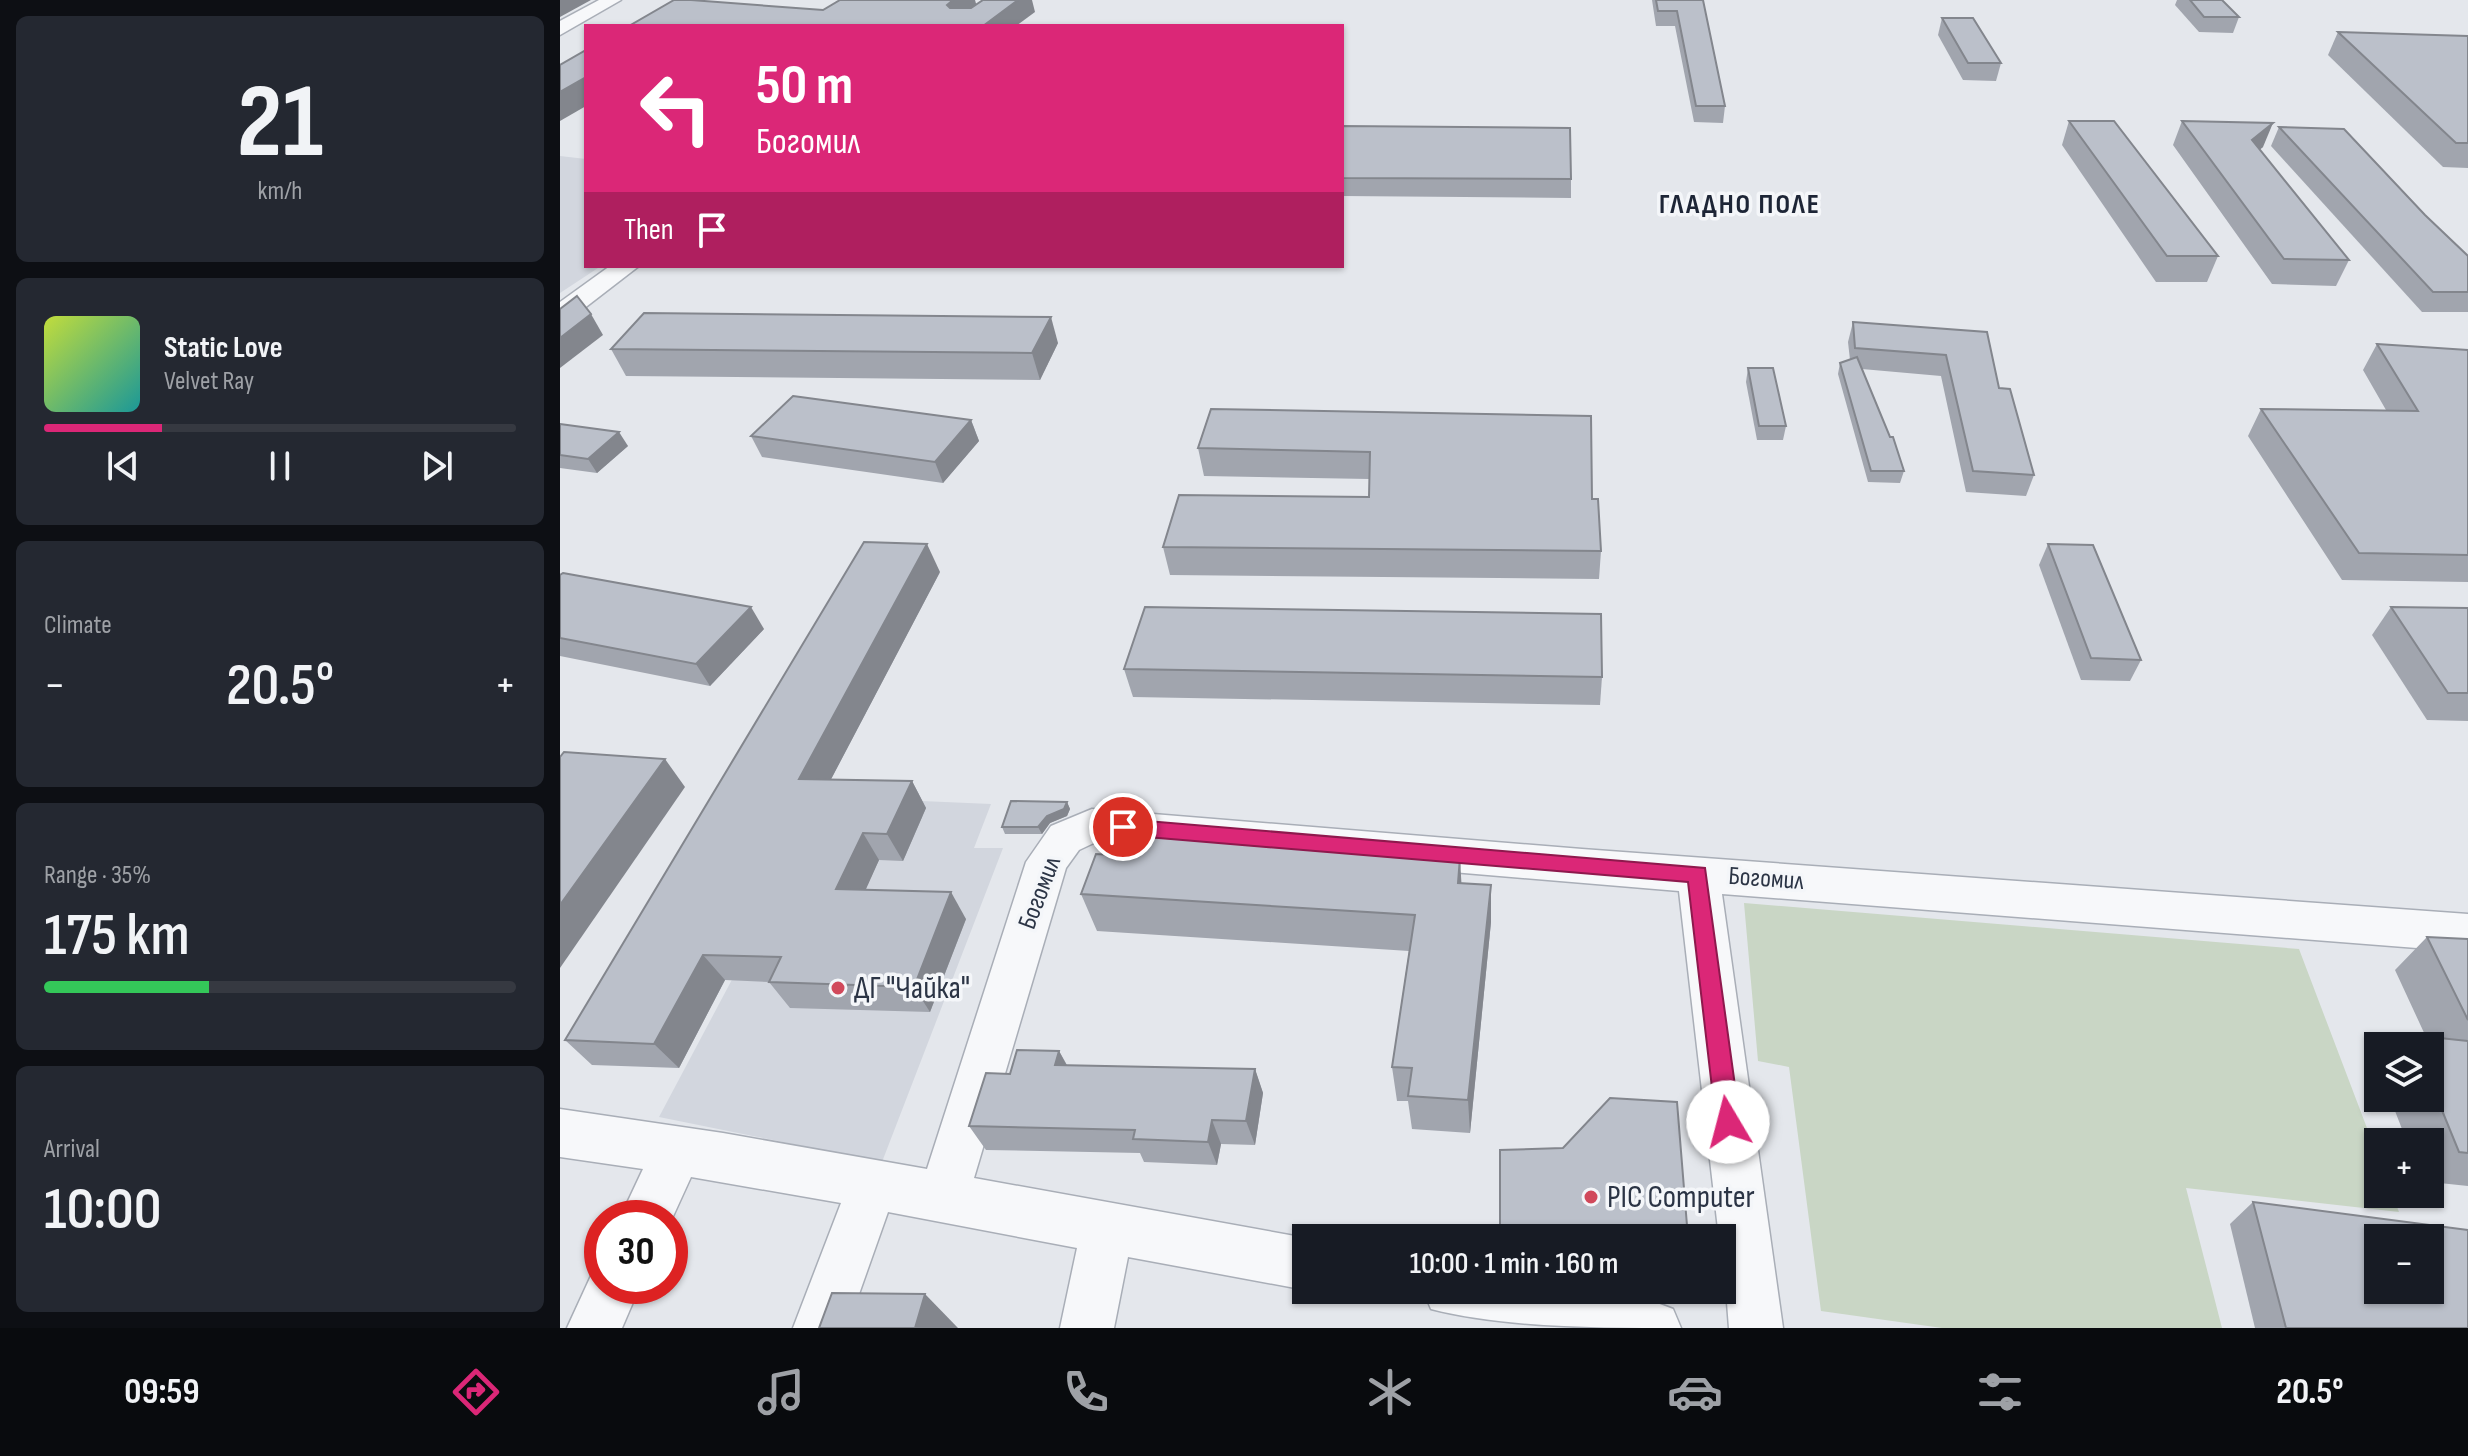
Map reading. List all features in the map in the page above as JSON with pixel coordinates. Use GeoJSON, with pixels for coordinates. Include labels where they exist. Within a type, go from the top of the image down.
{"type":"FeatureCollection","features":[{"type":"Feature","properties":{"kind":"street"},"geometry":{"type":"LineString","coordinates":[[560,32],[612,0]]}},
{"type":"Feature","properties":{"kind":"street"},"geometry":{"type":"LineString","coordinates":[[560,32],[584,36]]}},
{"type":"Feature","properties":{"kind":"street"},"geometry":{"type":"LineString","coordinates":[[560,314],[623,268]]}},
{"type":"Feature","properties":{"kind":"street","name":"Богомил"},"geometry":{"type":"LineString","coordinates":[[943,1198],[1047,862],[1065,838],[1092,825],[2468,933]]}},
{"type":"Feature","properties":{"kind":"street"},"geometry":{"type":"LineString","coordinates":[[1698,874],[1756,1328]]}},
{"type":"Feature","properties":{"kind":"street"},"geometry":{"type":"LineString","coordinates":[[560,1133],[873,1184],[1107,1230],[1292,1262]]}},
{"type":"Feature","properties":{"kind":"street"},"geometry":{"type":"LineString","coordinates":[[655,1200],[678,1151]]}},
{"type":"Feature","properties":{"kind":"street"},"geometry":{"type":"LineString","coordinates":[[820,1328],[873,1184]]}},
{"type":"Feature","properties":{"kind":"street"},"geometry":{"type":"LineString","coordinates":[[1087,1328],[1107,1230]]}},
{"type":"Feature","properties":{"kind":"street"},"geometry":{"type":"LineString","coordinates":[[594,1328],[605,1304]]}},
{"type":"Feature","properties":{"kind":"street"},"geometry":{"type":"LineString","coordinates":[[1525,1304],[1654,1328]]}},
{"type":"Feature","properties":{"kind":"shaded area"},"geometry":{"type":"Polygon","coordinates":[[[560,156],[584,159],[584,268],[598,268],[560,293],[560,156]]]}},
{"type":"Feature","properties":{"kind":"shaded area","name":"ДГ \"Чайка\""},"geometry":{"type":"Polygon","coordinates":[[[829,797],[991,804],[974,848],[1003,848],[882,1162],[659,1117],[829,797]]]}},
{"type":"Feature","properties":{"kind":"green space"},"geometry":{"type":"Polygon","coordinates":[[[1744,903],[2299,949],[2367,1128],[2364,1128],[2364,1208],[2397,1208],[2399,1212],[2186,1188],[2222,1328],[1942,1328],[1821,1311],[1789,1067],[1758,1061],[1744,903]]]}},
{"type":"Feature","properties":{"kind":"building"},"geometry":{"type":"Polygon","coordinates":[[[674,0],[823,10],[840,0],[953,0],[947,5],[950,8],[971,8],[983,0],[1018,0],[986,24],[632,24],[674,0]]]}},
{"type":"Feature","properties":{"kind":"building"},"geometry":{"type":"Polygon","coordinates":[[[1656,0],[1703,0],[1725,106],[1696,106],[1677,11],[1658,11],[1656,0]]]}},
{"type":"Feature","properties":{"kind":"building"},"geometry":{"type":"Polygon","coordinates":[[[2190,0],[2222,0],[2239,17],[2204,17],[2190,0]]]}},
{"type":"Feature","properties":{"kind":"building"},"geometry":{"type":"Polygon","coordinates":[[[1942,18],[1973,18],[2001,63],[1968,63],[1942,18]]]}},
{"type":"Feature","properties":{"kind":"building"},"geometry":{"type":"Polygon","coordinates":[[[2338,32],[2468,36],[2468,143],[2456,143],[2338,32]]]}},
{"type":"Feature","properties":{"kind":"building"},"geometry":{"type":"Polygon","coordinates":[[[584,51],[584,78],[560,92],[560,65],[584,51]]]}},
{"type":"Feature","properties":{"kind":"building"},"geometry":{"type":"Polygon","coordinates":[[[2069,121],[2114,121],[2218,256],[2167,256],[2069,121]]]}},
{"type":"Feature","properties":{"kind":"building"},"geometry":{"type":"Polygon","coordinates":[[[2182,121],[2273,123],[2252,140],[2349,260],[2284,259],[2182,121]]]}},
{"type":"Feature","properties":{"kind":"building"},"geometry":{"type":"Polygon","coordinates":[[[1344,126],[1570,128],[1571,179],[1344,178],[1344,126]]]}},
{"type":"Feature","properties":{"kind":"building"},"geometry":{"type":"Polygon","coordinates":[[[2279,127],[2344,129],[2468,256],[2468,292],[2433,292],[2279,127]]]}},
{"type":"Feature","properties":{"kind":"building"},"geometry":{"type":"Polygon","coordinates":[[[577,296],[591,314],[560,338],[560,309],[577,296]]]}},
{"type":"Feature","properties":{"kind":"building"},"geometry":{"type":"Polygon","coordinates":[[[644,313],[1051,317],[1032,353],[611,349],[644,313]]]}},
{"type":"Feature","properties":{"kind":"building"},"geometry":{"type":"Polygon","coordinates":[[[1853,322],[1987,332],[1999,388],[2010,389],[2034,475],[1973,471],[1946,355],[1855,348],[1853,322]]]}},
{"type":"Feature","properties":{"kind":"building"},"geometry":{"type":"Polygon","coordinates":[[[2377,344],[2468,350],[2468,555],[2359,553],[2261,409],[2418,411],[2377,344]]]}},
{"type":"Feature","properties":{"kind":"building"},"geometry":{"type":"Polygon","coordinates":[[[1857,357],[1890,437],[1893,437],[1904,471],[1871,471],[1840,363],[1857,357]]]}},
{"type":"Feature","properties":{"kind":"building"},"geometry":{"type":"Polygon","coordinates":[[[1748,368],[1773,368],[1786,426],[1759,426],[1748,368]]]}},
{"type":"Feature","properties":{"kind":"building"},"geometry":{"type":"Polygon","coordinates":[[[793,396],[971,420],[935,462],[751,436],[793,396]]]}},
{"type":"Feature","properties":{"kind":"building"},"geometry":{"type":"Polygon","coordinates":[[[1211,409],[1591,416],[1592,499],[1598,499],[1601,551],[1163,547],[1179,495],[1369,497],[1370,452],[1198,448],[1211,409]]]}},
{"type":"Feature","properties":{"kind":"building"},"geometry":{"type":"Polygon","coordinates":[[[560,424],[619,432],[588,459],[560,455],[560,424]]]}},
{"type":"Feature","properties":{"kind":"building"},"geometry":{"type":"Polygon","coordinates":[[[864,542],[927,544],[799,779],[912,781],[887,834],[863,833],[836,889],[951,892],[914,987],[769,982],[781,957],[703,955],[654,1044],[565,1040],[864,542]]]}},
{"type":"Feature","properties":{"kind":"building"},"geometry":{"type":"Polygon","coordinates":[[[2048,544],[2093,545],[2141,660],[2091,658],[2048,544]]]}},
{"type":"Feature","properties":{"kind":"building"},"geometry":{"type":"Polygon","coordinates":[[[563,573],[751,607],[696,664],[560,638],[560,575],[563,573]]]}},
{"type":"Feature","properties":{"kind":"building"},"geometry":{"type":"Polygon","coordinates":[[[1145,607],[1601,614],[1602,677],[1124,669],[1145,607]]]}},
{"type":"Feature","properties":{"kind":"building"},"geometry":{"type":"Polygon","coordinates":[[[2391,607],[2468,608],[2468,693],[2448,693],[2391,607]]]}},
{"type":"Feature","properties":{"kind":"building"},"geometry":{"type":"Polygon","coordinates":[[[564,752],[665,759],[560,905],[560,757],[564,752]]]}},
{"type":"Feature","properties":{"kind":"building"},"geometry":{"type":"Polygon","coordinates":[[[1011,801],[1067,802],[1064,809],[1047,816],[1038,827],[1002,827],[1011,801]]]}},
{"type":"Feature","properties":{"kind":"building"},"geometry":{"type":"Polygon","coordinates":[[[1119,835],[1460,857],[1458,883],[1491,885],[1468,1100],[1408,1096],[1412,1068],[1392,1067],[1415,915],[1081,894],[1096,854],[1112,855],[1119,835]]]}},
{"type":"Feature","properties":{"kind":"building"},"geometry":{"type":"Polygon","coordinates":[[[2427,937],[2468,939],[2468,1020],[2427,937]]]}},
{"type":"Feature","properties":{"kind":"building"},"geometry":{"type":"Polygon","coordinates":[[[2444,1038],[2468,1041],[2468,1153],[2459,1152],[2443,1112],[2444,1038]]]}},
{"type":"Feature","properties":{"kind":"building"},"geometry":{"type":"Polygon","coordinates":[[[1017,1050],[1059,1051],[1055,1065],[1255,1069],[1246,1121],[1212,1120],[1208,1142],[1133,1139],[1135,1130],[969,1126],[986,1073],[1010,1074],[1017,1050]]]}},
{"type":"Feature","properties":{"kind":"building","name":"PIC Computer"},"geometry":{"type":"Polygon","coordinates":[[[1610,1098],[1677,1102],[1687,1224],[1500,1224],[1500,1150],[1563,1148],[1610,1098]]]}},
{"type":"Feature","properties":{"kind":"building"},"geometry":{"type":"Polygon","coordinates":[[[2253,1202],[2422,1224],[2364,1224],[2364,1304],[2444,1304],[2444,1227],[2468,1230],[2468,1328],[2286,1328],[2253,1202]]]}},
{"type":"Feature","properties":{"kind":"building"},"geometry":{"type":"Polygon","coordinates":[[[832,1293],[925,1294],[915,1328],[819,1328],[832,1293]]]}},
{"type":"Feature","properties":{"kind":"place","name":"ДГ \"Чайка\""},"geometry":{"type":"Point","coordinates":[838,988]}},
{"type":"Feature","properties":{"kind":"place","name":"PIC Computer"},"geometry":{"type":"Point","coordinates":[1591,1197]}},
{"type":"Feature","properties":{"kind":"district","name":"ГЛАДНО ПОЛЕ"},"geometry":{"type":"Point","coordinates":[1740,204]}},
{"type":"Feature","properties":{"kind":"route"},"geometry":{"type":"LineString","coordinates":[[1123,827],[1698,874],[1728,1122]]}}]}
